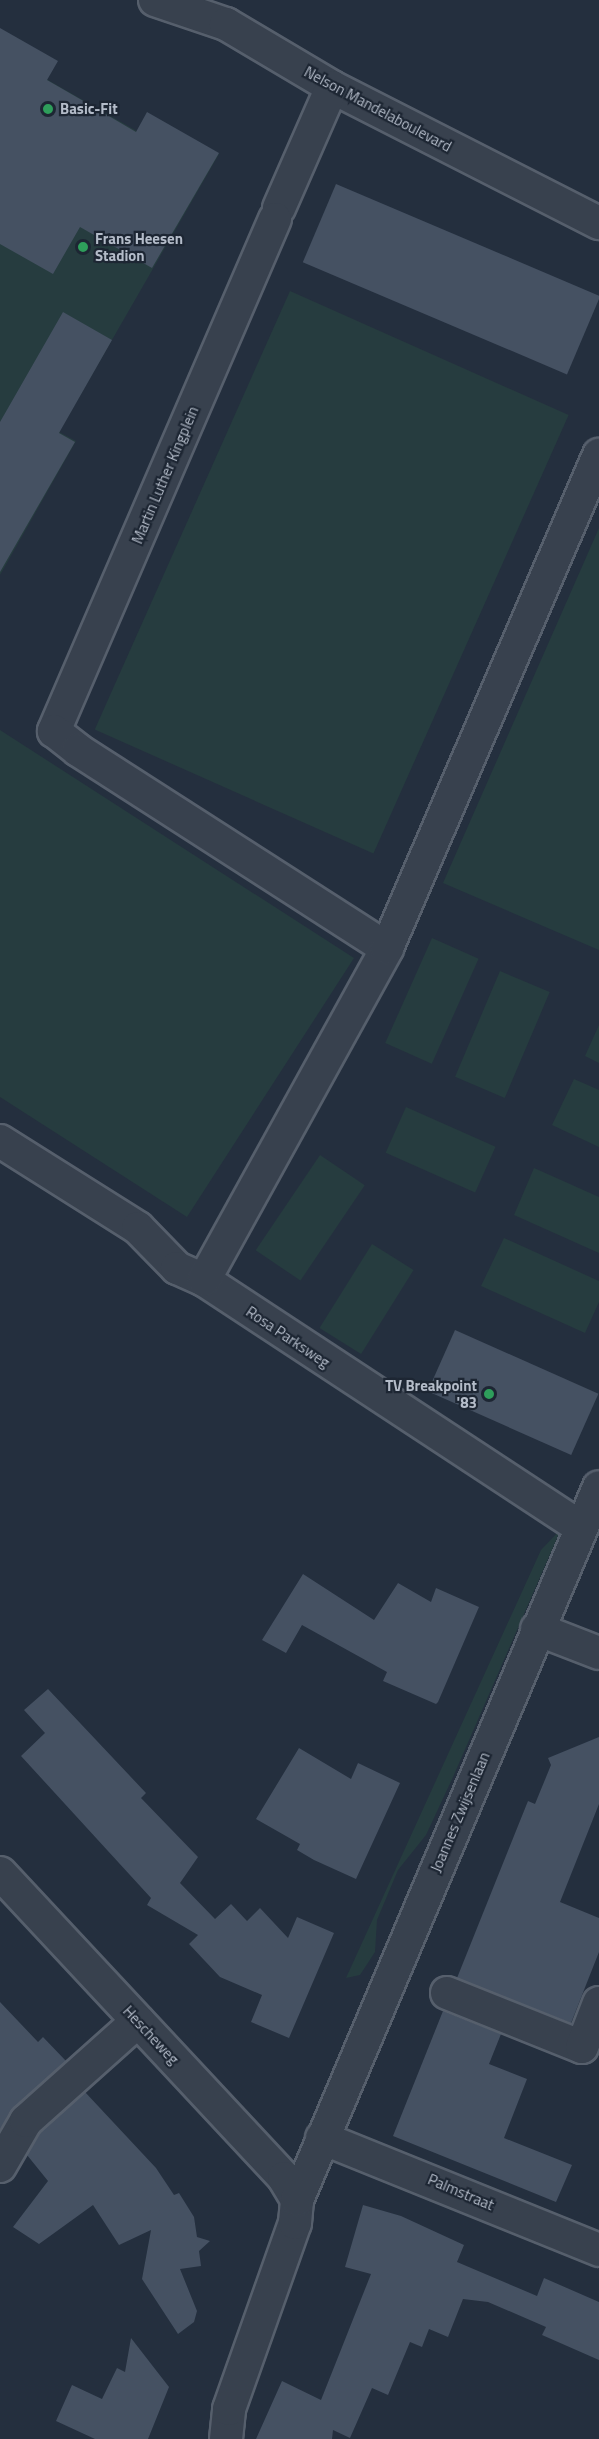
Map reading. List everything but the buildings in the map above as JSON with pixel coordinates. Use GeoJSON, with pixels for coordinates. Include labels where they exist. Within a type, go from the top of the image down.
{"type":"FeatureCollection","features":[{"type":"Feature","properties":{"kind":"street","name":"Nelson Mandelaboulevard"},"geometry":{"type":"LineString","coordinates":[[155,0],[226,24],[332,87],[599,223]]}},
{"type":"Feature","properties":{"kind":"street","name":"Martin Luther Kingplein"},"geometry":{"type":"LineString","coordinates":[[332,87],[54,731],[78,750],[387,948]]}},
{"type":"Feature","properties":{"kind":"street"},"geometry":{"type":"LineString","coordinates":[[204,1280],[387,948],[599,455]]}},
{"type":"Feature","properties":{"kind":"street","name":"Rosa Parksweg"},"geometry":{"type":"LineString","coordinates":[[0,1141],[138,1228],[177,1268],[204,1280],[581,1528]]}},
{"type":"Feature","properties":{"kind":"street","name":"Joannes Zwijsenlaan"},"geometry":{"type":"LineString","coordinates":[[322,2138],[599,1487]]}},
{"type":"Feature","properties":{"kind":"street"},"geometry":{"type":"LineString","coordinates":[[537,1629],[599,1653]]}},
{"type":"Feature","properties":{"kind":"street","name":"Hescheweg"},"geometry":{"type":"LineString","coordinates":[[0,1873],[284,2178],[297,2200]]}},
{"type":"Feature","properties":{"kind":"street"},"geometry":{"type":"LineString","coordinates":[[447,1993],[582,2047],[599,2003]]}},
{"type":"Feature","properties":{"kind":"street"},"geometry":{"type":"LineString","coordinates":[[0,2166],[26,2121],[138,2021]]}},
{"type":"Feature","properties":{"kind":"street"},"geometry":{"type":"LineString","coordinates":[[226,2439],[229,2409],[295,2223],[297,2200],[322,2138]]}},
{"type":"Feature","properties":{"kind":"street","name":"Palmstraat"},"geometry":{"type":"LineString","coordinates":[[322,2138],[599,2250]]}},
{"type":"Feature","properties":{"kind":"green space","name":"Frans Heesen Stadion"},"geometry":{"type":"Polygon","coordinates":[[[0,29],[48,80],[168,149],[179,131],[219,154],[59,432],[76,441],[0,575],[0,29]]]}},
{"type":"Feature","properties":{"kind":"green space"},"geometry":{"type":"Polygon","coordinates":[[[290,291],[569,415],[373,854],[95,730],[290,291]]]}},
{"type":"Feature","properties":{"kind":"green space"},"geometry":{"type":"Polygon","coordinates":[[[599,528],[599,950],[443,883],[599,528]]]}},
{"type":"Feature","properties":{"kind":"green space"},"geometry":{"type":"Polygon","coordinates":[[[0,730],[354,958],[187,1217],[0,1097],[0,730]]]}},
{"type":"Feature","properties":{"kind":"green space"},"geometry":{"type":"Polygon","coordinates":[[[432,938],[479,959],[432,1064],[385,1043],[432,938]]]}},
{"type":"Feature","properties":{"kind":"green space"},"geometry":{"type":"Polygon","coordinates":[[[500,971],[550,992],[505,1098],[455,1077],[500,971]]]}},
{"type":"Feature","properties":{"kind":"green space"},"geometry":{"type":"Polygon","coordinates":[[[599,1025],[599,1063],[585,1056],[599,1025]]]}},
{"type":"Feature","properties":{"kind":"green space"},"geometry":{"type":"Polygon","coordinates":[[[574,1079],[599,1090],[599,1147],[552,1125],[574,1079]]]}},
{"type":"Feature","properties":{"kind":"green space"},"geometry":{"type":"Polygon","coordinates":[[[406,1107],[496,1147],[475,1193],[386,1153],[406,1107]]]}},
{"type":"Feature","properties":{"kind":"green space"},"geometry":{"type":"Polygon","coordinates":[[[320,1155],[365,1185],[300,1281],[256,1250],[320,1155]]]}},
{"type":"Feature","properties":{"kind":"green space"},"geometry":{"type":"Polygon","coordinates":[[[534,1168],[599,1197],[599,1253],[514,1215],[534,1168]]]}},
{"type":"Feature","properties":{"kind":"green space"},"geometry":{"type":"Polygon","coordinates":[[[504,1238],[599,1281],[599,1302],[585,1333],[481,1286],[504,1238]]]}},
{"type":"Feature","properties":{"kind":"green space"},"geometry":{"type":"Polygon","coordinates":[[[372,1244],[414,1270],[361,1354],[320,1328],[372,1244]]]}},
{"type":"Feature","properties":{"kind":"green space"},"geometry":{"type":"Polygon","coordinates":[[[561,1529],[426,1835],[398,1870],[377,1920],[375,1952],[360,1975],[346,1978],[541,1550],[561,1529]]]}},
{"type":"Feature","properties":{"kind":"place","name":"Basic-Fit"},"geometry":{"type":"Point","coordinates":[48,109]}},
{"type":"Feature","properties":{"kind":"place","name":"Frans Heesen Stadion"},"geometry":{"type":"Point","coordinates":[83,247]}},
{"type":"Feature","properties":{"kind":"place","name":"TV Breakpoint '83"},"geometry":{"type":"Point","coordinates":[489,1394]}}]}
